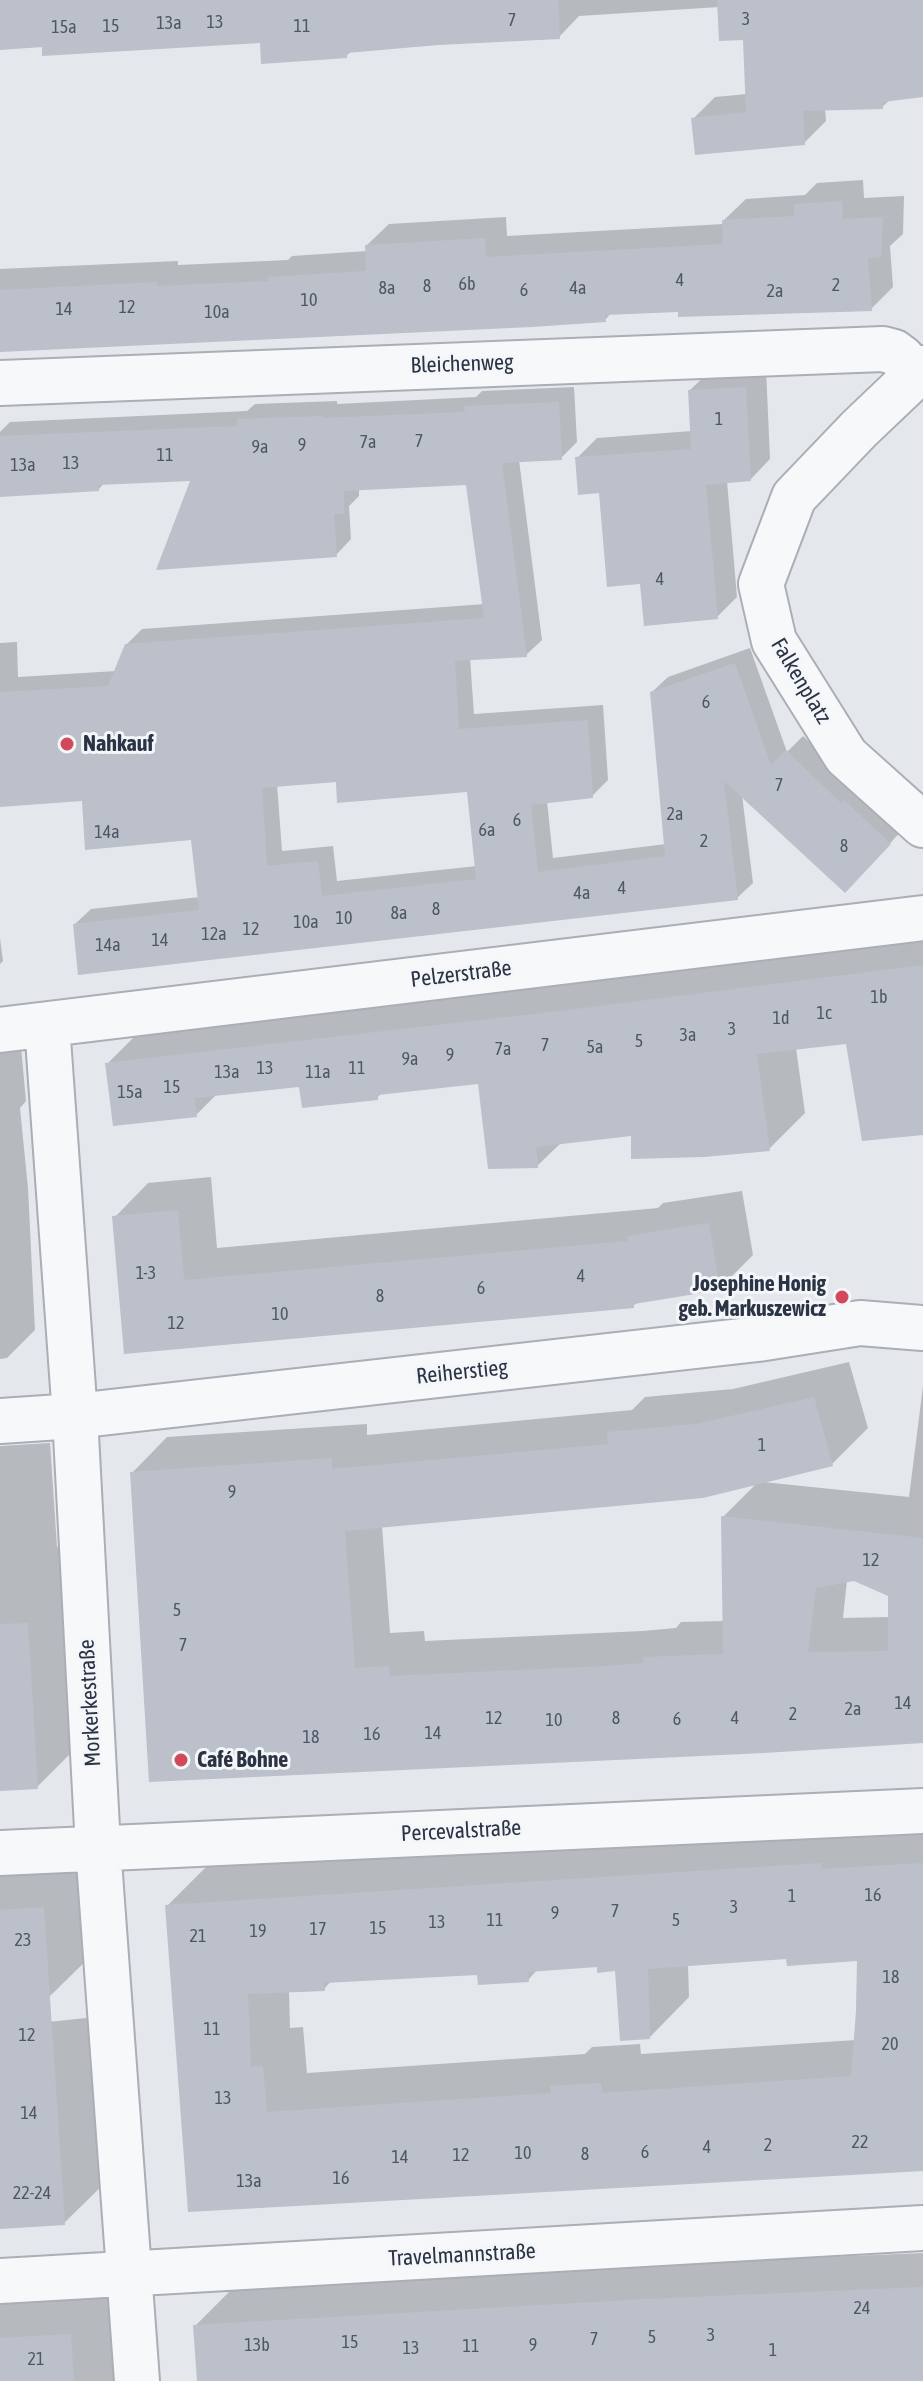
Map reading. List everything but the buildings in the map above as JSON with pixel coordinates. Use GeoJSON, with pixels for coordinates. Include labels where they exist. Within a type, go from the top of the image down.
{"type":"FeatureCollection","features":[{"type":"Feature","properties":{"kind":"street","name":"Bleichenweg"},"geometry":{"type":"LineString","coordinates":[[0,383],[883,349],[894,352],[919,371]]}},
{"type":"Feature","properties":{"kind":"street","name":"Falkenplatz"},"geometry":{"type":"LineString","coordinates":[[919,371],[794,497],[761,584],[774,641],[846,756],[922,823]]}},
{"type":"Feature","properties":{"kind":"street","name":"Pelzerstraße"},"geometry":{"type":"LineString","coordinates":[[0,1030],[923,918]]}},
{"type":"Feature","properties":{"kind":"street","name":"Morkerkestraße"},"geometry":{"type":"LineString","coordinates":[[47,1025],[75,1416],[98,1847],[137,2381]]}},
{"type":"Feature","properties":{"kind":"street","name":"Reiherstieg"},"geometry":{"type":"LineString","coordinates":[[0,1421],[75,1416],[758,1339],[860,1323],[923,1328]]}},
{"type":"Feature","properties":{"kind":"street","name":"Percevalstraße"},"geometry":{"type":"LineString","coordinates":[[0,1853],[923,1811]]}},
{"type":"Feature","properties":{"kind":"street","name":"Travelmannstraße"},"geometry":{"type":"LineString","coordinates":[[0,2281],[923,2228]]}},
{"type":"Feature","properties":{"kind":"place","name":"Nahkauf"},"geometry":{"type":"Point","coordinates":[67,744]}},
{"type":"Feature","properties":{"kind":"place","name":"Josephine Honig geb. Markuszewicz"},"geometry":{"type":"Point","coordinates":[842,1297]}},
{"type":"Feature","properties":{"kind":"place","name":"Café Bohne"},"geometry":{"type":"Point","coordinates":[181,1760]}}]}
